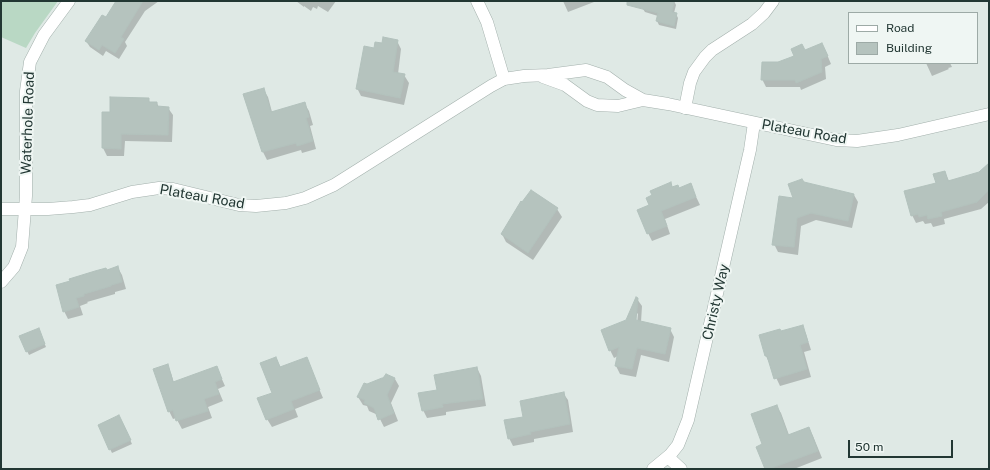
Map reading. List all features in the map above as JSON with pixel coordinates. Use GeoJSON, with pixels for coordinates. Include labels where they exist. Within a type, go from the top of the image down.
{"type":"FeatureCollection","features":[{"type":"Feature","properties":{"kind":"street","name":"Waterhole Road"},"geometry":{"type":"LineString","coordinates":[[1,282],[14,267],[22,247],[26,196],[26,91],[30,62],[44,35],[69,1]]}},
{"type":"Feature","properties":{"kind":"street"},"geometry":{"type":"LineString","coordinates":[[477,1],[487,22],[504,80]]}},
{"type":"Feature","properties":{"kind":"street"},"geometry":{"type":"LineString","coordinates":[[686,108],[690,83],[694,72],[705,57],[712,50],[752,24],[764,13],[773,1]]}},
{"type":"Feature","properties":{"kind":"street","name":"Plateau Road"},"geometry":{"type":"LineString","coordinates":[[1,209],[48,209],[90,205],[132,192],[159,188],[173,189],[240,205],[270,205],[305,198],[334,185],[472,98],[504,80],[524,76],[540,76],[586,70],[607,76],[625,90],[643,100],[836,140],[857,141],[898,135],[989,114]]}},
{"type":"Feature","properties":{"kind":"street","name":"Plateau Road"},"geometry":{"type":"LineString","coordinates":[[540,76],[565,85],[587,101],[597,105],[618,106],[643,100]]}},
{"type":"Feature","properties":{"kind":"street","name":"Christy Way"},"geometry":{"type":"LineString","coordinates":[[653,469],[668,457],[684,435],[693,403],[750,150],[754,123]]}},
{"type":"Feature","properties":{"kind":"street"},"geometry":{"type":"LineString","coordinates":[[668,457],[681,469]]}},
{"type":"Feature","properties":{"kind":"green space"},"geometry":{"type":"Polygon","coordinates":[[[1,1],[58,1],[26,48],[1,37],[1,1]]]}},
{"type":"Feature","properties":{"kind":"building"},"geometry":{"type":"Polygon","coordinates":[[[116,1],[143,1],[121,37],[124,39],[115,53],[102,45],[99,50],[85,41],[102,15],[106,17],[116,1]]]}},
{"type":"Feature","properties":{"kind":"building"},"geometry":{"type":"Polygon","coordinates":[[[627,1],[674,1],[672,12],[677,13],[674,26],[656,21],[658,13],[627,5],[627,1]]]}},
{"type":"Feature","properties":{"kind":"building"},"geometry":{"type":"Polygon","coordinates":[[[383,37],[398,40],[393,72],[405,74],[400,98],[356,89],[364,46],[374,48],[375,42],[382,43],[383,37]]]}},
{"type":"Feature","properties":{"kind":"building"},"geometry":{"type":"Polygon","coordinates":[[[822,43],[828,56],[821,59],[822,72],[796,83],[795,80],[761,80],[762,62],[778,62],[794,56],[791,49],[802,44],[805,50],[822,43]]]}},
{"type":"Feature","properties":{"kind":"building"},"geometry":{"type":"Polygon","coordinates":[[[264,88],[271,112],[305,102],[309,117],[306,118],[313,141],[297,146],[296,143],[262,152],[243,94],[264,88]]]}},
{"type":"Feature","properties":{"kind":"building"},"geometry":{"type":"Polygon","coordinates":[[[110,97],[149,98],[149,102],[157,102],[157,106],[169,107],[168,135],[121,134],[121,149],[102,148],[102,112],[110,112],[110,97]]]}},
{"type":"Feature","properties":{"kind":"building"},"geometry":{"type":"Polygon","coordinates":[[[989,163],[989,190],[977,202],[941,212],[942,216],[928,219],[927,215],[919,217],[918,214],[911,216],[904,191],[936,183],[933,174],[945,171],[948,181],[979,172],[989,163]]]}},
{"type":"Feature","properties":{"kind":"building"},"geometry":{"type":"Polygon","coordinates":[[[802,179],[804,182],[854,194],[848,221],[811,213],[797,218],[794,247],[772,245],[779,196],[793,198],[788,184],[802,179]]]}},
{"type":"Feature","properties":{"kind":"building"},"geometry":{"type":"Polygon","coordinates":[[[671,182],[672,187],[678,185],[679,188],[691,183],[696,197],[661,211],[667,226],[647,234],[637,210],[649,205],[646,198],[652,195],[650,191],[671,182]]]}},
{"type":"Feature","properties":{"kind":"building"},"geometry":{"type":"Polygon","coordinates":[[[531,190],[558,208],[528,253],[501,234],[521,201],[522,202],[531,190]]]}},
{"type":"Feature","properties":{"kind":"building"},"geometry":{"type":"Polygon","coordinates":[[[118,266],[122,282],[76,298],[79,307],[63,312],[56,285],[70,281],[69,279],[95,271],[106,268],[107,270],[118,266]]]}},
{"type":"Feature","properties":{"kind":"building"},"geometry":{"type":"Polygon","coordinates":[[[636,297],[638,298],[636,320],[671,328],[665,354],[637,348],[632,369],[615,366],[619,347],[609,351],[601,330],[626,320],[636,297]]]}},
{"type":"Feature","properties":{"kind":"building"},"geometry":{"type":"Polygon","coordinates":[[[803,325],[808,342],[800,345],[807,369],[774,379],[759,335],[803,325]]]}},
{"type":"Feature","properties":{"kind":"building"},"geometry":{"type":"Polygon","coordinates":[[[39,328],[45,344],[26,352],[19,336],[39,328]]]}},
{"type":"Feature","properties":{"kind":"building"},"geometry":{"type":"Polygon","coordinates":[[[276,357],[280,367],[307,357],[320,390],[291,401],[294,409],[266,420],[257,398],[272,393],[260,363],[276,357]]]}},
{"type":"Feature","properties":{"kind":"building"},"geometry":{"type":"Polygon","coordinates":[[[168,364],[173,382],[217,366],[222,379],[215,382],[219,394],[204,399],[208,411],[176,421],[173,410],[168,412],[153,369],[168,364]]]}},
{"type":"Feature","properties":{"kind":"building"},"geometry":{"type":"Polygon","coordinates":[[[477,367],[483,399],[442,404],[443,407],[422,411],[418,393],[437,390],[434,375],[477,367]]]}},
{"type":"Feature","properties":{"kind":"building"},"geometry":{"type":"Polygon","coordinates":[[[386,374],[395,378],[387,395],[394,413],[378,420],[374,408],[364,403],[365,400],[357,397],[364,383],[367,384],[383,378],[386,374]]]}},
{"type":"Feature","properties":{"kind":"building"},"geometry":{"type":"Polygon","coordinates":[[[564,392],[570,424],[530,432],[531,434],[508,439],[504,420],[523,417],[520,401],[564,392]]]}},
{"type":"Feature","properties":{"kind":"building"},"geometry":{"type":"Polygon","coordinates":[[[777,405],[788,435],[809,427],[818,451],[769,469],[765,469],[756,447],[762,444],[751,414],[777,405]]]}},
{"type":"Feature","properties":{"kind":"building"},"geometry":{"type":"Polygon","coordinates":[[[119,415],[131,440],[109,450],[98,425],[119,415]]]}}]}
